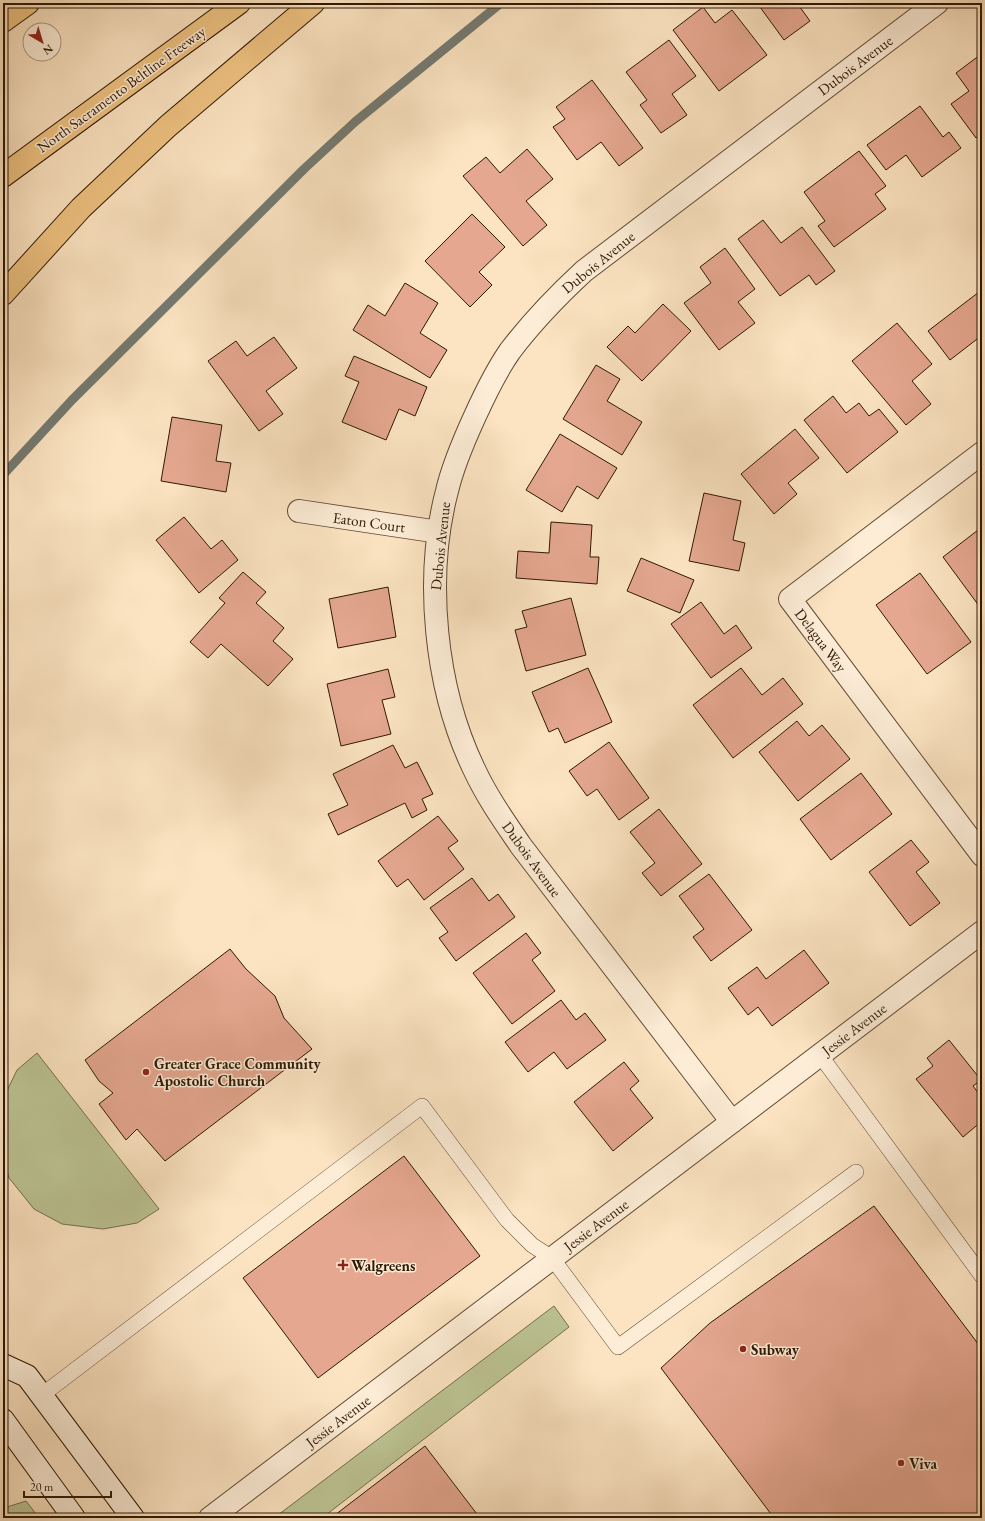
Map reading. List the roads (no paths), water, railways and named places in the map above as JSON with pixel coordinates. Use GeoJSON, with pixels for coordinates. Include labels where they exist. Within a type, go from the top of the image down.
{"type":"FeatureCollection","features":[{"type":"Feature","properties":{"kind":"highway"},"geometry":{"type":"LineString","coordinates":[[3,21],[28,3]]}},
{"type":"Feature","properties":{"kind":"highway","name":"North Sacramento Beltline Freeway"},"geometry":{"type":"LineString","coordinates":[[3,176],[239,3]]}},
{"type":"Feature","properties":{"kind":"highway"},"geometry":{"type":"LineString","coordinates":[[3,294],[81,208],[168,126],[313,3]]}},
{"type":"Feature","properties":{"kind":"street","name":"Dubois Avenue"},"geometry":{"type":"LineString","coordinates":[[732,1122],[521,846],[495,808],[474,769],[457,728],[441,664],[435,599],[439,532],[447,491],[460,449],[487,390],[510,352],[551,301],[584,271],[937,3]]}},
{"type":"Feature","properties":{"kind":"street","name":"Delagua Way"},"geometry":{"type":"LineString","coordinates":[[982,453],[790,599],[982,855]]}},
{"type":"Feature","properties":{"kind":"street","name":"Eaton Court"},"geometry":{"type":"LineString","coordinates":[[299,511],[439,532]]}},
{"type":"Feature","properties":{"kind":"street","name":"Jessie Avenue"},"geometry":{"type":"LineString","coordinates":[[210,1518],[982,932]]}},
{"type":"Feature","properties":{"kind":"street"},"geometry":{"type":"LineString","coordinates":[[3,1365],[27,1376],[133,1518]]}},
{"type":"Feature","properties":{"kind":"street"},"geometry":{"type":"LineString","coordinates":[[3,1420],[74,1518]]}},
{"type":"Feature","properties":{"kind":"lane"},"geometry":{"type":"LineString","coordinates":[[820,1054],[982,1276]]}},
{"type":"Feature","properties":{"kind":"lane"},"geometry":{"type":"LineString","coordinates":[[42,1395],[422,1106],[507,1220],[532,1245],[552,1258],[618,1347],[856,1172]]}},
{"type":"Feature","properties":{"kind":"waterway"},"geometry":{"type":"LineString","coordinates":[[3,475],[72,400],[304,169],[356,121],[501,3]]}},
{"type":"Feature","properties":{"kind":"place","name":"Greater Grace Community Apostolic Church"},"geometry":{"type":"Point","coordinates":[146,1072]}},
{"type":"Feature","properties":{"kind":"place","name":"Walgreens"},"geometry":{"type":"Point","coordinates":[343,1265]}},
{"type":"Feature","properties":{"kind":"place","name":"Subway"},"geometry":{"type":"Point","coordinates":[743,1349]}},
{"type":"Feature","properties":{"kind":"place","name":"Viva"},"geometry":{"type":"Point","coordinates":[901,1463]}}]}
